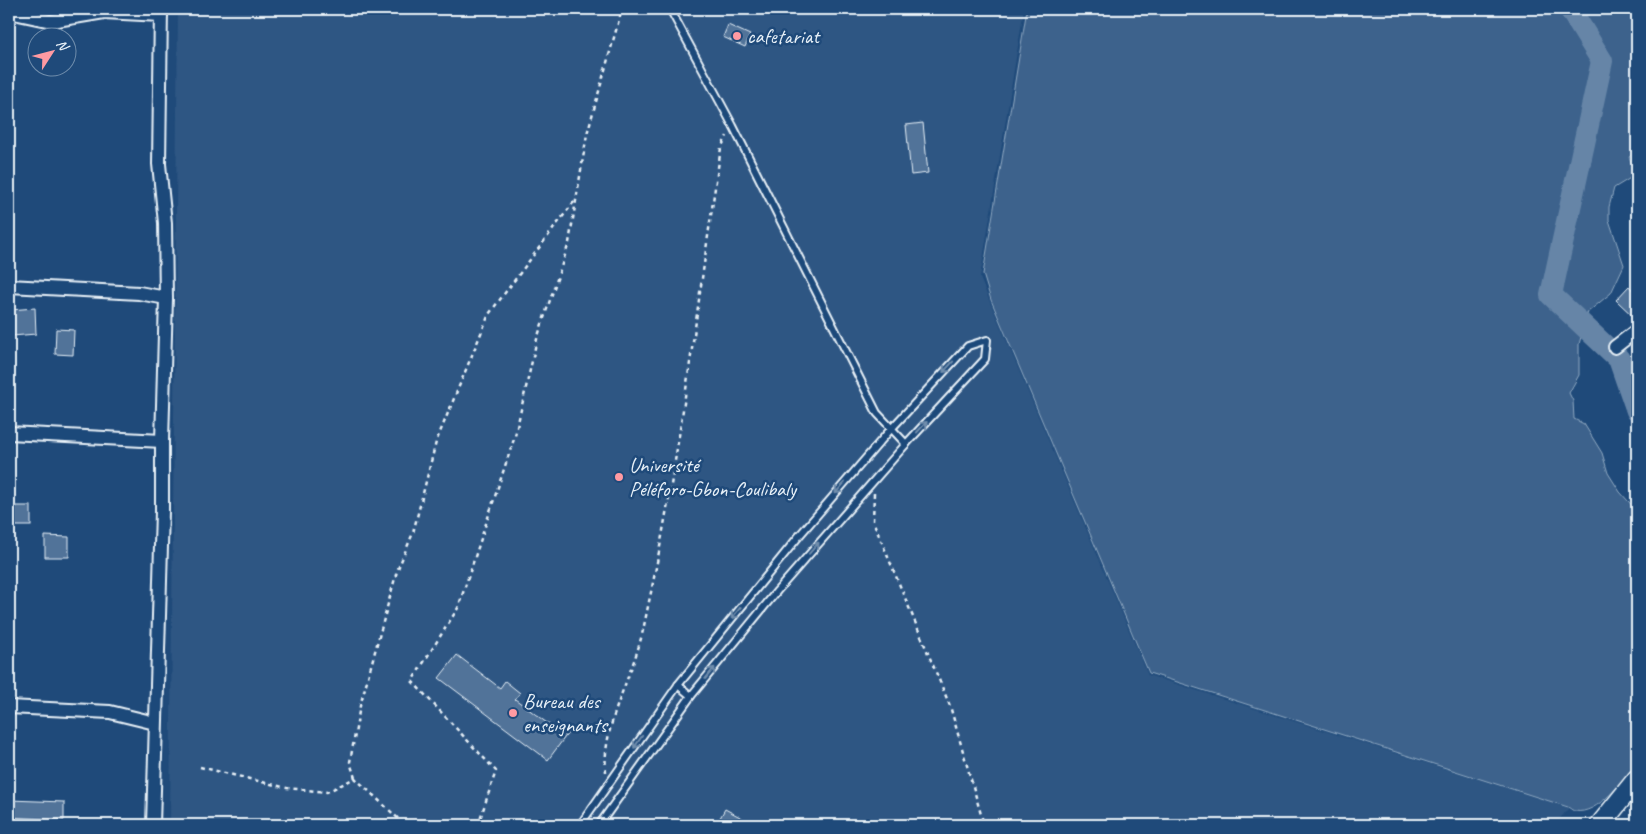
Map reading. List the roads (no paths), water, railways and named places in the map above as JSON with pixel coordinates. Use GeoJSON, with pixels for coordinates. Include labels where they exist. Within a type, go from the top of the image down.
{"type":"FeatureCollection","features":[{"type":"Feature","properties":{"kind":"main road"},"geometry":{"type":"LineString","coordinates":[[1600,825],[1637,780]]}},
{"type":"Feature","properties":{"kind":"street"},"geometry":{"type":"LineString","coordinates":[[9,12],[51,21],[104,12],[161,12],[159,164],[165,224],[166,298],[153,825]]}},
{"type":"Feature","properties":{"kind":"street"},"geometry":{"type":"LineString","coordinates":[[9,286],[139,293],[166,298]]}},
{"type":"Feature","properties":{"kind":"street"},"geometry":{"type":"LineString","coordinates":[[1615,347],[1637,330]]}},
{"type":"Feature","properties":{"kind":"street"},"geometry":{"type":"LineString","coordinates":[[9,433],[162,441]]}},
{"type":"Feature","properties":{"kind":"street"},"geometry":{"type":"LineString","coordinates":[[9,707],[110,712],[155,723]]}},
{"type":"Feature","properties":{"kind":"lane"},"geometry":{"type":"LineString","coordinates":[[670,9],[733,126],[877,413],[906,444]]}},
{"type":"Feature","properties":{"kind":"lane"},"geometry":{"type":"LineString","coordinates":[[580,825],[608,788],[678,685],[799,536],[891,429],[968,346],[987,340],[985,358],[906,444],[777,591],[691,696],[598,825]]}},
{"type":"Feature","properties":{"kind":"lane"},"geometry":{"type":"LineString","coordinates":[[678,685],[691,696]]}},
{"type":"Feature","properties":{"kind":"waterway"},"geometry":{"type":"LineString","coordinates":[[1570,9],[1602,61],[1551,295],[1619,359],[1637,411]]}},
{"type":"Feature","properties":{"kind":"place","name":"cafetariat"},"geometry":{"type":"Point","coordinates":[737,36]}},
{"type":"Feature","properties":{"kind":"place","name":"Université Péléforo-Gbon-Coulibaly"},"geometry":{"type":"Point","coordinates":[619,477]}},
{"type":"Feature","properties":{"kind":"place","name":"Bureau des enseignants"},"geometry":{"type":"Point","coordinates":[513,713]}}]}
